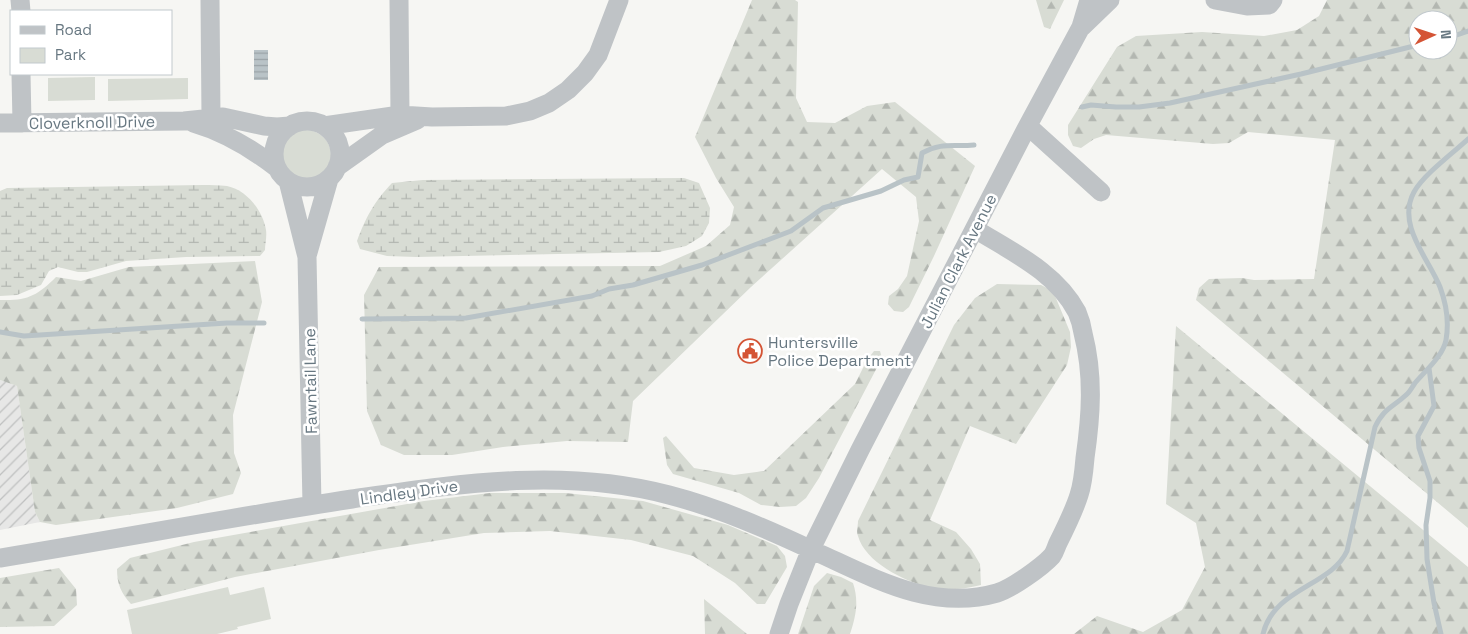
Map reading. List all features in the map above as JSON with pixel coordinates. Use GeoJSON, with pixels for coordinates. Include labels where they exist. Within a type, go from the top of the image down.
{"type":"FeatureCollection","features":[{"type":"Feature","properties":{"kind":"street"},"geometry":{"type":"LineString","coordinates":[[210,0],[211,118]]}},
{"type":"Feature","properties":{"kind":"street"},"geometry":{"type":"LineString","coordinates":[[400,0],[400,115]]}},
{"type":"Feature","properties":{"kind":"street"},"geometry":{"type":"LineString","coordinates":[[324,126],[400,115],[432,117],[506,116],[530,111],[549,103],[568,90],[585,73],[598,55],[619,0]]}},
{"type":"Feature","properties":{"kind":"street","name":"Julian Clark Avenue"},"geometry":{"type":"LineString","coordinates":[[779,634],[811,550],[860,450],[1081,27],[1089,0]]}},
{"type":"Feature","properties":{"kind":"street","name":"Julian Clark Avenue"},"geometry":{"type":"LineString","coordinates":[[1081,27],[1110,0]]}},
{"type":"Feature","properties":{"kind":"street"},"geometry":{"type":"LineString","coordinates":[[1215,0],[1247,6],[1269,5],[1273,0]]}},
{"type":"Feature","properties":{"kind":"street"},"geometry":{"type":"LineString","coordinates":[[21,75],[22,123]]}},
{"type":"Feature","properties":{"kind":"street","name":"Cloverknoll Drive"},"geometry":{"type":"LineString","coordinates":[[0,123],[184,121],[222,117],[277,128],[290,126]]}},
{"type":"Feature","properties":{"kind":"street"},"geometry":{"type":"LineString","coordinates":[[333,173],[340,160],[340,149],[330,129],[310,120],[299,121],[281,133],[276,142],[274,153],[283,174],[298,186],[309,187],[320,184],[382,135],[416,120],[432,117]]}},
{"type":"Feature","properties":{"kind":"street","name":"Cloverknoll Drive"},"geometry":{"type":"LineString","coordinates":[[184,121],[219,132],[259,154],[283,174]]}},
{"type":"Feature","properties":{"kind":"street"},"geometry":{"type":"LineString","coordinates":[[1028,126],[1101,192]]}},
{"type":"Feature","properties":{"kind":"street","name":"Fawntail Lane"},"geometry":{"type":"LineString","coordinates":[[307,258],[333,173]]}},
{"type":"Feature","properties":{"kind":"street","name":"Fawntail Lane"},"geometry":{"type":"LineString","coordinates":[[283,174],[307,258],[312,505]]}},
{"type":"Feature","properties":{"kind":"street","name":"Lindley Drive"},"geometry":{"type":"LineString","coordinates":[[0,558],[312,505],[447,486],[508,480],[552,480],[595,483],[649,491],[692,501],[742,519],[893,587],[935,598],[969,598],[1000,593],[1027,577],[1052,556],[1066,528],[1080,492],[1092,405],[1088,351],[1079,316],[1063,290],[1043,272],[975,229]]}},
{"type":"Feature","properties":{"kind":"shaded area"},"geometry":{"type":"Polygon","coordinates":[[[254,50],[268,50],[268,80],[254,80],[254,50]]]}},
{"type":"Feature","properties":{"kind":"shaded area"},"geometry":{"type":"Polygon","coordinates":[[[0,380],[17,386],[35,512],[40,522],[0,530],[0,380]]]}},
{"type":"Feature","properties":{"kind":"green space"},"geometry":{"type":"Polygon","coordinates":[[[752,0],[795,0],[798,2],[796,98],[807,122],[835,123],[867,106],[895,102],[975,166],[909,307],[903,312],[894,311],[888,304],[889,296],[898,289],[907,276],[919,221],[916,197],[882,169],[751,287],[633,401],[628,442],[567,441],[503,447],[452,455],[404,455],[381,445],[367,411],[364,295],[379,267],[660,266],[706,246],[730,225],[734,207],[716,178],[695,137],[752,0]]]}},
{"type":"Feature","properties":{"kind":"green space"},"geometry":{"type":"Polygon","coordinates":[[[1036,0],[1064,0],[1050,29],[1044,27],[1036,0]]]}},
{"type":"Feature","properties":{"kind":"green space"},"geometry":{"type":"Polygon","coordinates":[[[1327,0],[1468,0],[1468,528],[1196,300],[1199,288],[1209,279],[1314,279],[1335,140],[1248,132],[1229,143],[1213,144],[1106,135],[1094,139],[1081,148],[1073,146],[1068,135],[1068,125],[1117,47],[1136,36],[1202,32],[1264,36],[1297,30],[1319,16],[1327,0]]]}},
{"type":"Feature","properties":{"kind":"green space"},"geometry":{"type":"Polygon","coordinates":[[[95,77],[95,100],[48,101],[48,78],[95,77]]]}},
{"type":"Feature","properties":{"kind":"green space"},"geometry":{"type":"Polygon","coordinates":[[[188,78],[188,99],[108,101],[108,79],[188,78]]]}},
{"type":"Feature","properties":{"kind":"green space"},"geometry":{"type":"Polygon","coordinates":[[[301,130],[311,130],[324,137],[331,150],[331,160],[324,173],[311,180],[301,180],[292,176],[285,169],[281,160],[281,150],[285,141],[292,134],[301,130]]]}},
{"type":"Feature","properties":{"kind":"green space"},"geometry":{"type":"Polygon","coordinates":[[[684,178],[699,183],[710,208],[709,223],[702,236],[686,246],[659,252],[387,256],[360,249],[357,241],[371,210],[392,183],[423,180],[684,178]]]}},
{"type":"Feature","properties":{"kind":"green space"},"geometry":{"type":"Polygon","coordinates":[[[203,185],[234,188],[253,202],[258,209],[266,230],[265,250],[260,256],[186,257],[126,261],[87,272],[78,272],[58,267],[49,271],[41,285],[17,295],[0,296],[0,191],[7,188],[203,185]]]}},
{"type":"Feature","properties":{"kind":"green space"},"geometry":{"type":"Polygon","coordinates":[[[255,261],[262,302],[233,415],[234,453],[241,473],[233,494],[177,508],[56,525],[40,522],[35,512],[17,386],[0,380],[0,300],[17,300],[31,296],[43,289],[56,277],[81,281],[129,267],[255,261]]]}},
{"type":"Feature","properties":{"kind":"green space"},"geometry":{"type":"Polygon","coordinates":[[[997,284],[1041,285],[1053,291],[1070,332],[1071,347],[1067,365],[1016,444],[970,426],[930,520],[956,532],[971,549],[980,564],[981,585],[968,588],[934,589],[897,575],[877,562],[862,545],[857,534],[858,521],[954,325],[975,298],[997,284]]]}},
{"type":"Feature","properties":{"kind":"green space"},"geometry":{"type":"Polygon","coordinates":[[[1176,326],[1468,567],[1468,634],[1074,634],[1097,616],[1143,632],[1182,610],[1205,567],[1196,523],[1166,504],[1176,326]]]}},
{"type":"Feature","properties":{"kind":"green space"},"geometry":{"type":"Polygon","coordinates":[[[874,351],[880,351],[882,358],[819,478],[806,498],[796,506],[761,505],[739,493],[673,474],[667,465],[663,438],[666,436],[694,468],[734,475],[764,471],[855,384],[867,360],[874,351]]]}},
{"type":"Feature","properties":{"kind":"green space"},"geometry":{"type":"Polygon","coordinates":[[[490,493],[565,493],[643,501],[728,525],[777,546],[785,556],[787,567],[765,604],[757,604],[735,583],[693,556],[631,540],[550,531],[484,533],[379,550],[235,577],[131,604],[122,592],[119,584],[117,569],[130,558],[194,542],[424,501],[490,493]]]}},
{"type":"Feature","properties":{"kind":"green space"},"geometry":{"type":"Polygon","coordinates":[[[59,568],[76,589],[77,605],[54,626],[0,627],[0,578],[59,568]]]}},
{"type":"Feature","properties":{"kind":"green space"},"geometry":{"type":"Polygon","coordinates":[[[827,573],[853,583],[856,608],[850,634],[798,634],[814,586],[827,573]]]}},
{"type":"Feature","properties":{"kind":"green space"},"geometry":{"type":"Polygon","coordinates":[[[228,587],[230,595],[264,587],[271,619],[217,634],[132,634],[127,610],[228,587]]]}},
{"type":"Feature","properties":{"kind":"green space"},"geometry":{"type":"Polygon","coordinates":[[[704,599],[747,634],[705,634],[704,599]]]}},
{"type":"Feature","properties":{"kind":"waterway"},"geometry":{"type":"LineString","coordinates":[[1458,34],[1468,31]]}},
{"type":"Feature","properties":{"kind":"waterway"},"geometry":{"type":"LineString","coordinates":[[1082,107],[1091,105],[1139,107],[1170,103],[1301,74],[1408,47]]}},
{"type":"Feature","properties":{"kind":"waterway"},"geometry":{"type":"LineString","coordinates":[[1263,634],[1269,619],[1279,607],[1290,597],[1329,572],[1339,563],[1347,551],[1375,427],[1385,412],[1409,392],[1438,357],[1444,346],[1447,327],[1444,300],[1435,276],[1411,229],[1409,204],[1418,185],[1468,139]]}},
{"type":"Feature","properties":{"kind":"waterway"},"geometry":{"type":"LineString","coordinates":[[362,319],[466,318],[592,296],[609,289],[633,285],[702,265],[791,231],[823,208],[881,191],[904,180],[918,177],[922,153],[936,147],[974,145]]}},
{"type":"Feature","properties":{"kind":"waterway"},"geometry":{"type":"LineString","coordinates":[[0,332],[24,336],[227,323],[264,323]]}},
{"type":"Feature","properties":{"kind":"waterway"},"geometry":{"type":"LineString","coordinates":[[1429,368],[1434,406],[1418,436],[1419,448],[1430,481],[1430,498],[1426,525],[1427,559],[1441,634]]}},
{"type":"Feature","properties":{"kind":"place","name":"Huntersville Police Department"},"geometry":{"type":"Point","coordinates":[750,351]}}]}
